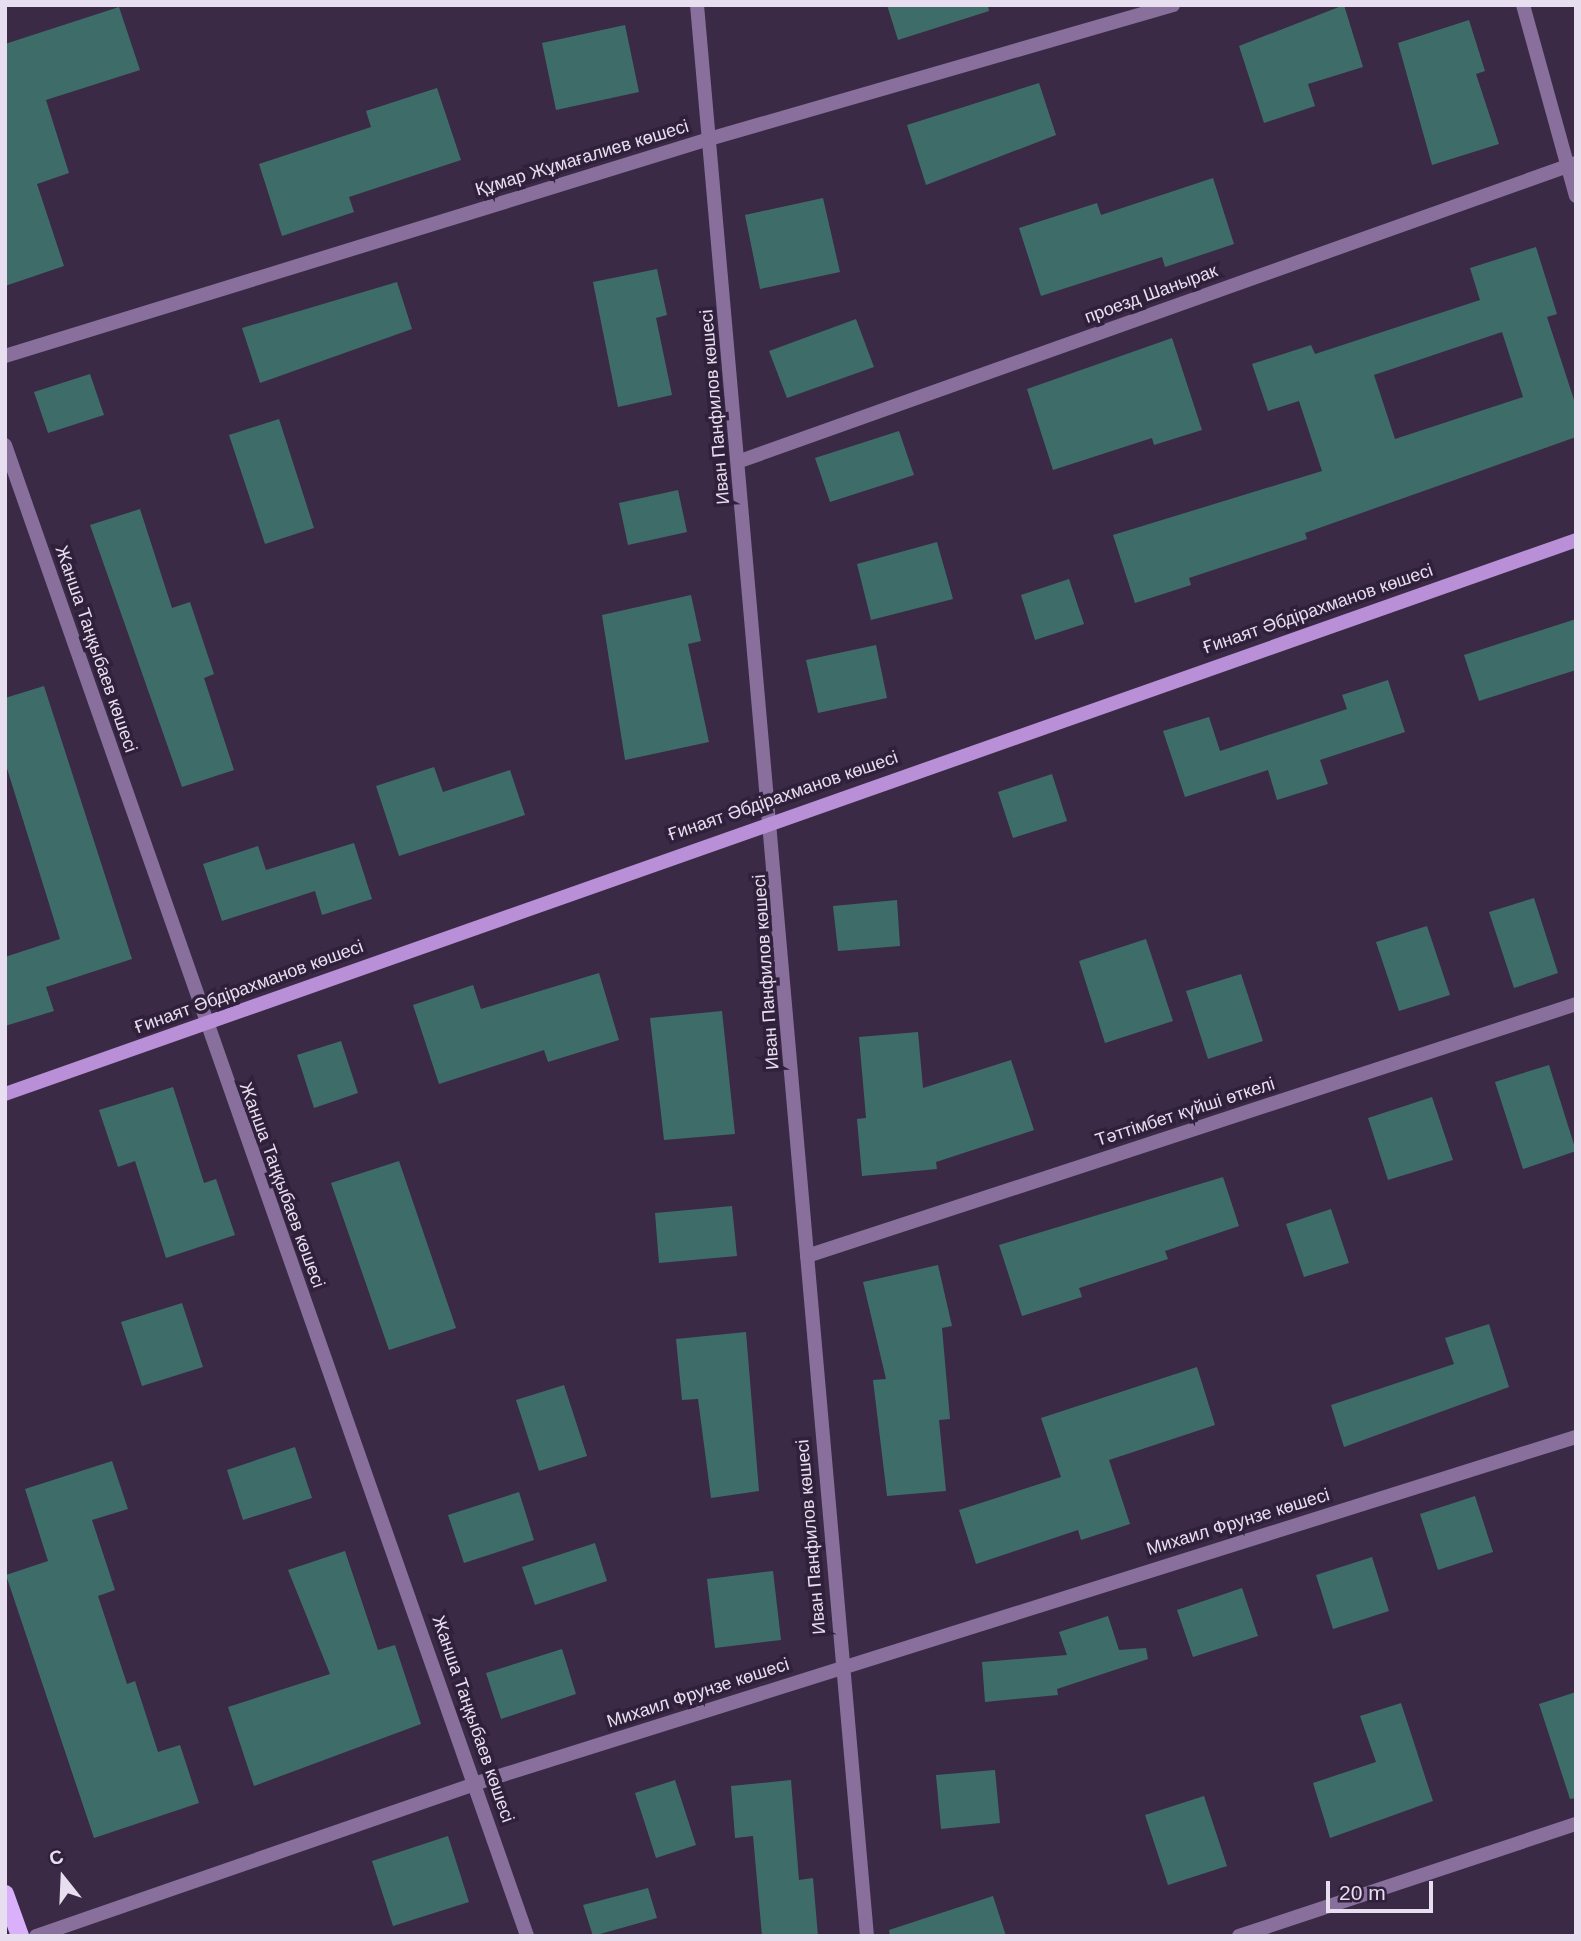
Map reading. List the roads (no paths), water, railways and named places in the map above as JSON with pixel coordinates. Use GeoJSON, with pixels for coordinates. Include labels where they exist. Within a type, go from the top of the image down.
{"type":"FeatureCollection","features":[{"type":"Feature","properties":{"kind":"main road"},"geometry":{"type":"LineString","coordinates":[[5,1895],[20,1936]]}},
{"type":"Feature","properties":{"kind":"street","name":"Иван Панфилов көшесі"},"geometry":{"type":"LineString","coordinates":[[697,5],[773,819],[841,1667],[867,1936]]}},
{"type":"Feature","properties":{"kind":"street","name":"Құмар Жұмағалиев көшесі"},"geometry":{"type":"LineString","coordinates":[[5,356],[709,139],[1173,5]]}},
{"type":"Feature","properties":{"kind":"street"},"geometry":{"type":"LineString","coordinates":[[1522,5],[1572,164],[1576,196]]}},
{"type":"Feature","properties":{"kind":"street","name":"проезд Шанырак"},"geometry":{"type":"LineString","coordinates":[[740,461],[1572,164]]}},
{"type":"Feature","properties":{"kind":"street","name":"Жанша Таңқыбаев көшесі"},"geometry":{"type":"LineString","coordinates":[[5,445],[203,1023],[477,1783],[527,1936]]}},
{"type":"Feature","properties":{"kind":"street","name":"Ғинаят Әбдірахманов көшесі"},"geometry":{"type":"LineString","coordinates":[[5,1094],[773,819],[1576,540]]}},
{"type":"Feature","properties":{"kind":"street","name":"Тәттімбет күйші өткелі"},"geometry":{"type":"LineString","coordinates":[[807,1256],[1576,1004]]}},
{"type":"Feature","properties":{"kind":"street","name":"Михаил Фрунзе көшесі"},"geometry":{"type":"LineString","coordinates":[[36,1936],[477,1783],[1576,1437]]}},
{"type":"Feature","properties":{"kind":"street"},"geometry":{"type":"LineString","coordinates":[[1239,1936],[1576,1824]]}}]}
